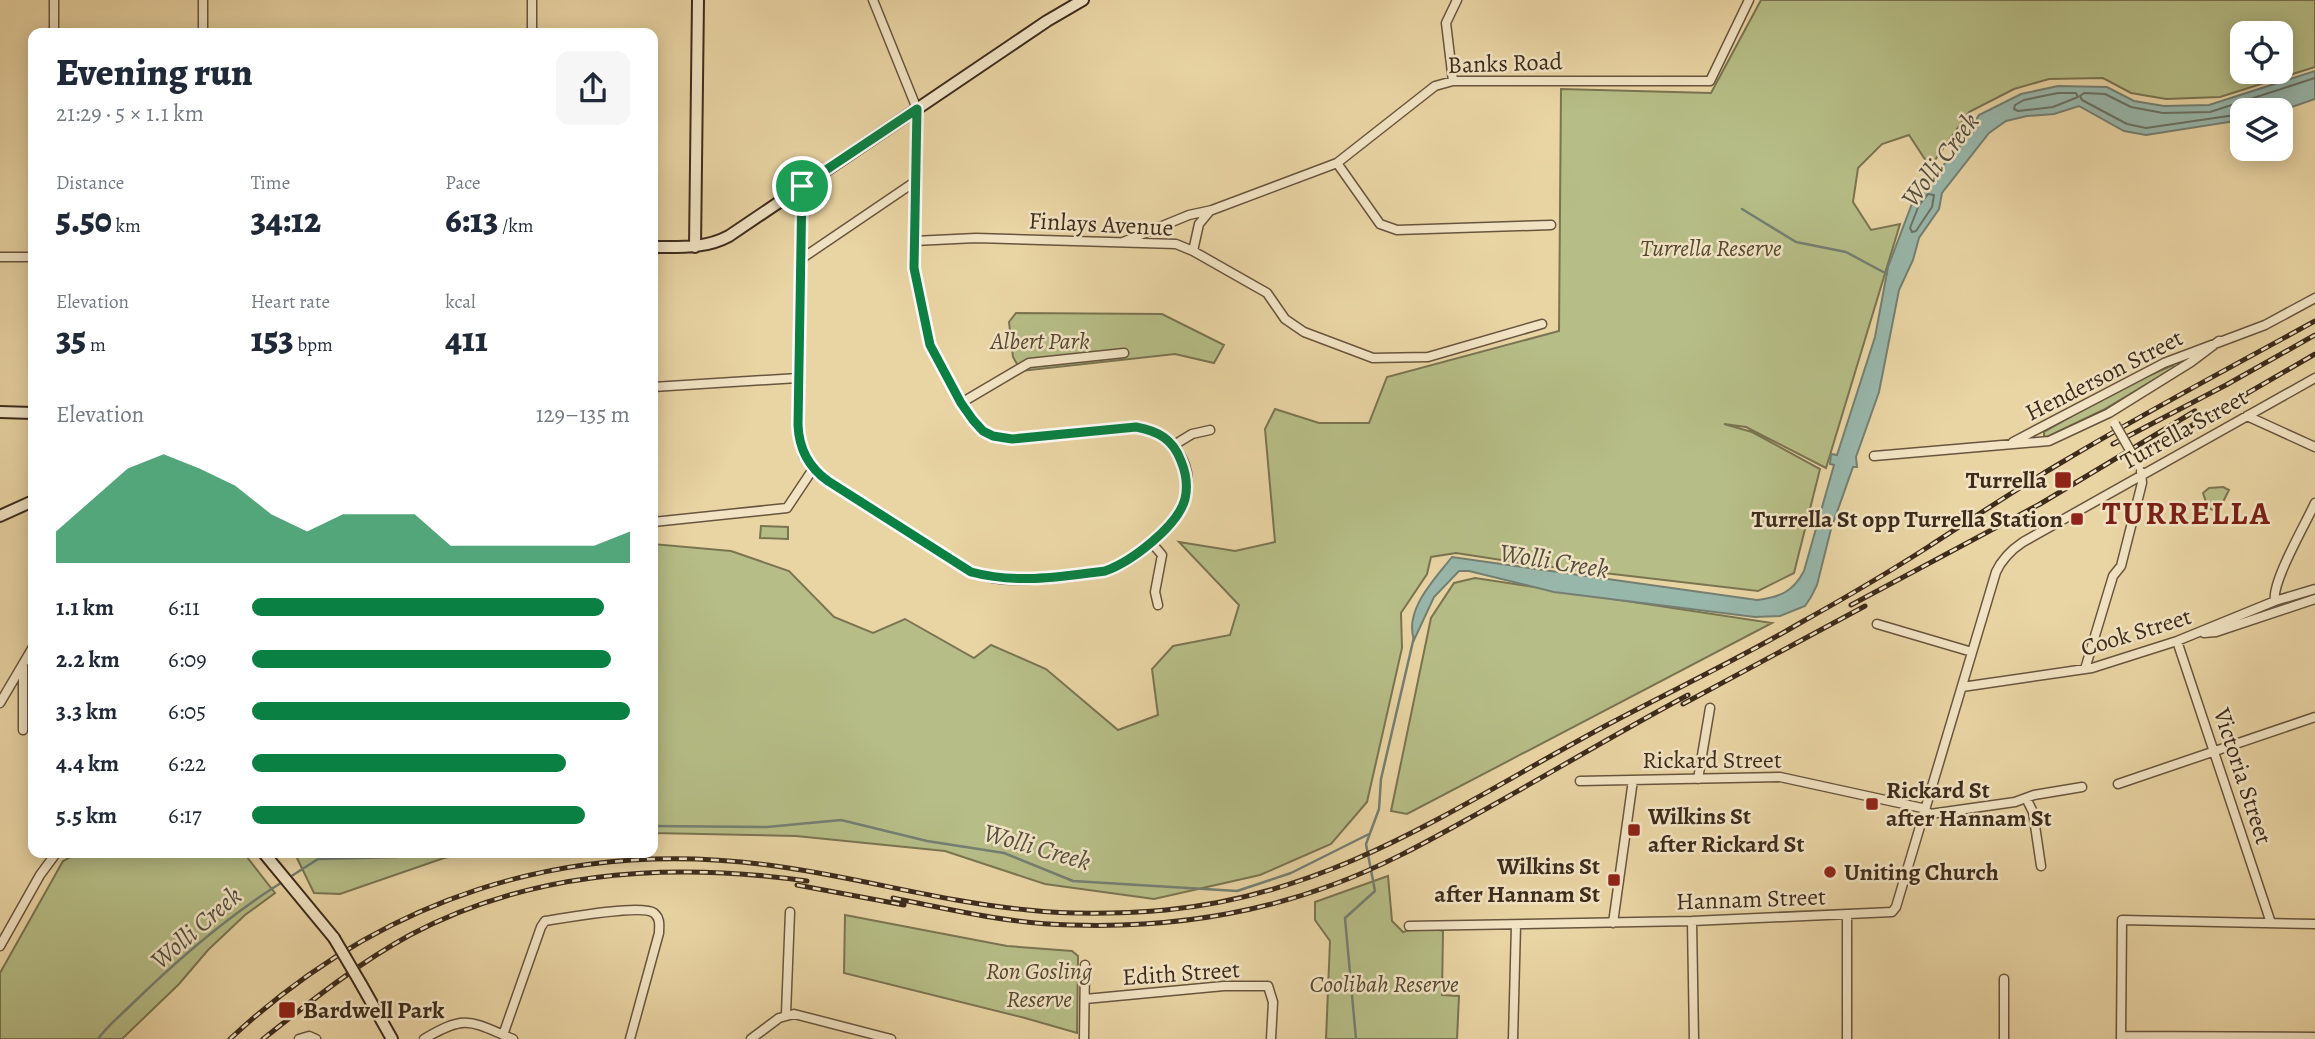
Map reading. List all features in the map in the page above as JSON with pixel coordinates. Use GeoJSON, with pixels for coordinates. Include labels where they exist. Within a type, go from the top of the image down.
{"type":"FeatureCollection","features":[{"type":"Feature","properties":{"kind":"main road"},"geometry":{"type":"LineString","coordinates":[[695,247],[698,0]]}},
{"type":"Feature","properties":{"kind":"main road"},"geometry":{"type":"LineString","coordinates":[[658,247],[710,245],[729,236],[1047,21],[1083,0]]}},
{"type":"Feature","properties":{"kind":"main road"},"geometry":{"type":"LineString","coordinates":[[0,412],[28,413]]}},
{"type":"Feature","properties":{"kind":"main road"},"geometry":{"type":"LineString","coordinates":[[0,516],[28,503]]}},
{"type":"Feature","properties":{"kind":"main road"},"geometry":{"type":"LineString","coordinates":[[268,858],[334,938],[392,1039]]}},
{"type":"Feature","properties":{"kind":"street"},"geometry":{"type":"LineString","coordinates":[[54,0],[54,28]]}},
{"type":"Feature","properties":{"kind":"street"},"geometry":{"type":"LineString","coordinates":[[203,0],[203,28]]}},
{"type":"Feature","properties":{"kind":"street"},"geometry":{"type":"LineString","coordinates":[[532,0],[532,28]]}},
{"type":"Feature","properties":{"kind":"street"},"geometry":{"type":"LineString","coordinates":[[802,186],[798,436],[804,456],[813,469],[953,562],[971,572],[993,578],[1018,580],[1105,571],[1128,562],[1151,542],[1173,519],[1185,500],[1186,478],[1174,445],[1153,430],[1136,427],[1026,439],[993,436],[983,431],[961,403],[930,345],[914,268],[917,109],[873,0]]}},
{"type":"Feature","properties":{"kind":"street"},"geometry":{"type":"LineString","coordinates":[[1453,81],[1446,23],[1457,0]]}},
{"type":"Feature","properties":{"kind":"street","name":"Banks Road"},"geometry":{"type":"LineString","coordinates":[[1122,242],[1189,215],[1337,163],[1435,86],[1453,81],[1710,81],[1749,0]]}},
{"type":"Feature","properties":{"kind":"street"},"geometry":{"type":"LineString","coordinates":[[1337,163],[1380,224],[1398,230],[1551,225]]}},
{"type":"Feature","properties":{"kind":"street"},"geometry":{"type":"LineString","coordinates":[[801,259],[916,181]]}},
{"type":"Feature","properties":{"kind":"street"},"geometry":{"type":"LineString","coordinates":[[1193,251],[1199,224],[1212,209]]}},
{"type":"Feature","properties":{"kind":"street","name":"Finlays Avenue"},"geometry":{"type":"LineString","coordinates":[[914,241],[976,238],[1176,244],[1267,293],[1285,318],[1304,332],[1373,358],[1428,357],[1542,324]]}},
{"type":"Feature","properties":{"kind":"street"},"geometry":{"type":"LineString","coordinates":[[0,257],[28,257]]}},
{"type":"Feature","properties":{"kind":"street","name":"Henderson Street"},"geometry":{"type":"LineString","coordinates":[[2007,445],[2164,363],[2265,325],[2315,298]]}},
{"type":"Feature","properties":{"kind":"street","name":"Henderson Street"},"geometry":{"type":"LineString","coordinates":[[1874,456],[2049,441],[2109,413],[2191,362],[2219,341]]}},
{"type":"Feature","properties":{"kind":"street"},"geometry":{"type":"LineString","coordinates":[[961,403],[1029,363],[1124,353]]}},
{"type":"Feature","properties":{"kind":"street"},"geometry":{"type":"LineString","coordinates":[[658,387],[798,378]]}},
{"type":"Feature","properties":{"kind":"street","name":"Turrella Street"},"geometry":{"type":"LineString","coordinates":[[2002,560],[2023,542],[2315,378]]}},
{"type":"Feature","properties":{"kind":"street"},"geometry":{"type":"LineString","coordinates":[[2085,669],[2113,576],[2121,566],[2141,490],[2142,475],[2139,466],[2109,413]]}},
{"type":"Feature","properties":{"kind":"street"},"geometry":{"type":"LineString","coordinates":[[2247,416],[2315,447]]}},
{"type":"Feature","properties":{"kind":"street"},"geometry":{"type":"LineString","coordinates":[[1174,445],[1192,434],[1210,430]]}},
{"type":"Feature","properties":{"kind":"street"},"geometry":{"type":"LineString","coordinates":[[658,522],[787,509],[813,469]]}},
{"type":"Feature","properties":{"kind":"street"},"geometry":{"type":"LineString","coordinates":[[2275,601],[2278,581],[2315,503]]}},
{"type":"Feature","properties":{"kind":"street"},"geometry":{"type":"LineString","coordinates":[[1151,542],[1161,555],[1155,592],[1158,605]]}},
{"type":"Feature","properties":{"kind":"street","name":"Hannam Street"},"geometry":{"type":"LineString","coordinates":[[1409,926],[1692,921],[1887,913],[1894,909],[1996,572],[2002,560]]}},
{"type":"Feature","properties":{"kind":"street","name":"Cook Street"},"geometry":{"type":"LineString","coordinates":[[1962,688],[2085,669],[2201,633],[2275,601],[2315,589]]}},
{"type":"Feature","properties":{"kind":"street"},"geometry":{"type":"LineString","coordinates":[[2201,633],[2216,632],[2315,598]]}},
{"type":"Feature","properties":{"kind":"street"},"geometry":{"type":"LineString","coordinates":[[1877,624],[1972,652]]}},
{"type":"Feature","properties":{"kind":"street","name":"Victoria Street"},"geometry":{"type":"LineString","coordinates":[[2177,641],[2271,923]]}},
{"type":"Feature","properties":{"kind":"street"},"geometry":{"type":"LineString","coordinates":[[0,703],[28,656]]}},
{"type":"Feature","properties":{"kind":"street"},"geometry":{"type":"LineString","coordinates":[[23,664],[23,730]]}},
{"type":"Feature","properties":{"kind":"street"},"geometry":{"type":"LineString","coordinates":[[1698,779],[1710,708]]}},
{"type":"Feature","properties":{"kind":"street"},"geometry":{"type":"LineString","coordinates":[[2118,784],[2315,717]]}},
{"type":"Feature","properties":{"kind":"street","name":"Rickard Street"},"geometry":{"type":"LineString","coordinates":[[1580,781],[1780,777],[1925,810],[1930,814],[2015,802],[2082,787]]}},
{"type":"Feature","properties":{"kind":"street"},"geometry":{"type":"LineString","coordinates":[[1613,923],[1633,780]]}},
{"type":"Feature","properties":{"kind":"street"},"geometry":{"type":"LineString","coordinates":[[2026,798],[2033,813],[2041,866]]}},
{"type":"Feature","properties":{"kind":"street"},"geometry":{"type":"LineString","coordinates":[[0,946],[53,858]]}},
{"type":"Feature","properties":{"kind":"street"},"geometry":{"type":"LineString","coordinates":[[503,1035],[545,920],[647,910],[656,914],[660,921],[659,933],[630,1039]]}},
{"type":"Feature","properties":{"kind":"street"},"geometry":{"type":"LineString","coordinates":[[786,1014],[790,912]]}},
{"type":"Feature","properties":{"kind":"street"},"geometry":{"type":"LineString","coordinates":[[1847,914],[1847,1039]]}},
{"type":"Feature","properties":{"kind":"street"},"geometry":{"type":"LineString","coordinates":[[2315,924],[2122,920],[2121,1038],[2315,1037]]}},
{"type":"Feature","properties":{"kind":"street"},"geometry":{"type":"LineString","coordinates":[[1692,921],[1694,1039]]}},
{"type":"Feature","properties":{"kind":"street"},"geometry":{"type":"LineString","coordinates":[[1513,1039],[1516,925]]}},
{"type":"Feature","properties":{"kind":"street"},"geometry":{"type":"LineString","coordinates":[[1084,1039],[1085,965]]}},
{"type":"Feature","properties":{"kind":"street"},"geometry":{"type":"LineString","coordinates":[[2004,979],[2004,1039]]}},
{"type":"Feature","properties":{"kind":"street","name":"Edith Street"},"geometry":{"type":"LineString","coordinates":[[1085,999],[1224,986],[1268,986],[1273,1002],[1271,1039]]}},
{"type":"Feature","properties":{"kind":"street"},"geometry":{"type":"LineString","coordinates":[[751,1039],[786,1014],[891,1039]]}},
{"type":"Feature","properties":{"kind":"street"},"geometry":{"type":"LineString","coordinates":[[424,1039],[449,1024],[464,1022],[513,1039]]}},
{"type":"Feature","properties":{"kind":"street"},"geometry":{"type":"LineString","coordinates":[[299,1039],[309,1036],[316,1039]]}},
{"type":"Feature","properties":{"kind":"green space","name":"Turrella Reserve"},"geometry":{"type":"Polygon","coordinates":[[[1761,0],[2315,0],[2315,67],[2293,74],[2293,21],[2230,21],[2230,84],[2261,84],[2220,97],[2166,99],[2131,93],[2103,78],[2049,79],[2014,89],[1969,112],[1930,167],[1909,135],[1882,144],[1858,168],[1853,202],[1871,230],[1900,224],[1826,468],[1746,427],[1724,424],[1752,432],[1820,469],[1794,573],[1758,591],[1456,553],[1431,557],[1427,574],[1401,613],[1402,648],[1367,802],[1331,844],[1260,875],[1154,899],[1045,884],[945,851],[796,836],[658,833],[658,544],[731,551],[789,571],[834,617],[873,633],[905,619],[974,658],[991,645],[1046,669],[1118,730],[1158,715],[1152,669],[1173,646],[1230,635],[1239,605],[1179,542],[1235,551],[1275,542],[1265,429],[1275,409],[1319,423],[1369,423],[1387,377],[1559,331],[1561,89],[1711,93],[1761,0]]]}},
{"type":"Feature","properties":{"kind":"green space","name":"Albert Park"},"geometry":{"type":"Polygon","coordinates":[[[1016,313],[1162,314],[1224,345],[1214,363],[1175,354],[1021,371],[1013,357],[1009,322],[1016,313]]]}},
{"type":"Feature","properties":{"kind":"green space"},"geometry":{"type":"Polygon","coordinates":[[[2173,365],[2174,368],[2103,410],[2047,437],[2044,436],[2044,432],[2119,389],[2173,365]]]}},
{"type":"Feature","properties":{"kind":"green space"},"geometry":{"type":"Polygon","coordinates":[[[2223,487],[2229,490],[2218,512],[2208,508],[2203,493],[2209,488],[2223,487]]]}},
{"type":"Feature","properties":{"kind":"green space"},"geometry":{"type":"Polygon","coordinates":[[[761,526],[788,527],[788,539],[760,538],[761,526]]]}},
{"type":"Feature","properties":{"kind":"green space"},"geometry":{"type":"Polygon","coordinates":[[[1475,578],[1772,623],[1407,814],[1391,811],[1431,618],[1454,583],[1475,578]]]}},
{"type":"Feature","properties":{"kind":"green space"},"geometry":{"type":"Polygon","coordinates":[[[69,858],[248,858],[275,893],[245,915],[208,950],[179,984],[122,1039],[0,1039],[0,973],[63,861],[69,858]]]}},
{"type":"Feature","properties":{"kind":"green space"},"geometry":{"type":"Polygon","coordinates":[[[297,858],[444,858],[340,894],[314,893],[297,858]]]}},
{"type":"Feature","properties":{"kind":"green space","name":"Coolibah Reserve"},"geometry":{"type":"Polygon","coordinates":[[[1388,876],[1392,921],[1403,932],[1423,928],[1443,931],[1442,995],[1459,996],[1457,1039],[1326,1039],[1330,941],[1315,920],[1315,902],[1388,876]]]}},
{"type":"Feature","properties":{"kind":"green space","name":"Ron Gosling Reserve"},"geometry":{"type":"Polygon","coordinates":[[[845,915],[1007,946],[1072,951],[1078,956],[1077,1033],[844,973],[845,915]]]}},
{"type":"Feature","properties":{"kind":"water"},"geometry":{"type":"Polygon","coordinates":[[[2315,71],[2315,99],[2293,107],[2293,98],[2231,98],[2274,84],[2293,84],[2293,78],[2315,71]]]}},
{"type":"Feature","properties":{"kind":"water"},"geometry":{"type":"Polygon","coordinates":[[[2058,86],[2107,87],[2134,101],[2164,106],[2209,105],[2230,98],[2230,122],[2146,135],[2124,131],[2079,106],[2054,114],[2006,121],[1989,133],[1942,193],[1939,209],[1919,238],[1913,260],[1899,290],[1879,392],[1856,457],[1857,467],[1853,467],[1831,529],[1817,585],[1805,606],[1780,616],[1755,617],[1554,592],[1469,571],[1459,571],[1434,597],[1414,640],[1413,618],[1422,596],[1452,557],[1757,600],[1790,589],[1804,571],[1834,465],[1830,464],[1831,454],[1837,455],[1875,337],[1888,267],[1913,201],[1959,147],[1979,115],[2021,94],[2058,86]]]}},
{"type":"Feature","properties":{"kind":"waterway"},"geometry":{"type":"LineString","coordinates":[[1742,209],[1796,242],[1846,252],[1887,274]]}},
{"type":"Feature","properties":{"kind":"waterway"},"geometry":{"type":"LineString","coordinates":[[1356,1039],[1345,918],[1375,891],[1366,844],[1379,809],[1381,779],[1414,637]]}},
{"type":"Feature","properties":{"kind":"waterway","name":"Wolli Creek"},"geometry":{"type":"LineString","coordinates":[[658,826],[767,827],[841,820],[927,841],[1004,853],[1073,881],[1237,891],[1291,873],[1369,834]]}},
{"type":"Feature","properties":{"kind":"waterway","name":"Wolli Creek"},"geometry":{"type":"LineString","coordinates":[[290,877],[318,859],[358,858]]}},
{"type":"Feature","properties":{"kind":"waterway","name":"Wolli Creek"},"geometry":{"type":"LineString","coordinates":[[98,1039],[186,954],[244,908],[284,881]]}},
{"type":"Feature","properties":{"kind":"railway"},"geometry":{"type":"LineString","coordinates":[[230,1039],[288,990],[349,949],[412,915],[478,889],[547,871],[619,861],[692,859],[801,870],[995,906],[1079,913],[1166,910],[1228,901],[1286,885],[1342,865],[1396,841],[1607,725],[1752,650],[1880,577],[2095,443],[2315,321]]}},
{"type":"Feature","properties":{"kind":"railway"},"geometry":{"type":"LineString","coordinates":[[2113,444],[2315,335]]}},
{"type":"Feature","properties":{"kind":"railway"},"geometry":{"type":"LineString","coordinates":[[2165,441],[2315,354]]}},
{"type":"Feature","properties":{"kind":"railway"},"geometry":{"type":"LineString","coordinates":[[1851,605],[2040,504],[2195,411]]}},
{"type":"Feature","properties":{"kind":"railway"},"geometry":{"type":"LineString","coordinates":[[1683,704],[1865,606]]}},
{"type":"Feature","properties":{"kind":"railway"},"geometry":{"type":"LineString","coordinates":[[893,898],[1004,919],[1071,925],[1171,922],[1269,905],[1367,871],[1434,838],[1688,695]]}},
{"type":"Feature","properties":{"kind":"railway"},"geometry":{"type":"LineString","coordinates":[[263,1039],[334,984],[390,946],[457,913],[505,896],[604,876],[655,873],[706,872],[807,881]]}},
{"type":"Feature","properties":{"kind":"railway"},"geometry":{"type":"LineString","coordinates":[[797,885],[904,905]]}},
{"type":"Feature","properties":{"kind":"place","name":"Turrella"},"geometry":{"type":"Point","coordinates":[2063,480]}},
{"type":"Feature","properties":{"kind":"place","name":"Turrella St opp Turrella Station"},"geometry":{"type":"Point","coordinates":[2077,519]}},
{"type":"Feature","properties":{"kind":"place","name":"Rickard St after Hannam St"},"geometry":{"type":"Point","coordinates":[1872,804]}},
{"type":"Feature","properties":{"kind":"place","name":"Wilkins St after Rickard St"},"geometry":{"type":"Point","coordinates":[1634,830]}},
{"type":"Feature","properties":{"kind":"place","name":"Uniting Church"},"geometry":{"type":"Point","coordinates":[1830,872]}},
{"type":"Feature","properties":{"kind":"place","name":"Wilkins St after Hannam St"},"geometry":{"type":"Point","coordinates":[1614,880]}},
{"type":"Feature","properties":{"kind":"place","name":"Bardwell Park"},"geometry":{"type":"Point","coordinates":[287,1010]}},
{"type":"Feature","properties":{"kind":"district","name":"TURRELLA"},"geometry":{"type":"Point","coordinates":[2187,513]}},
{"type":"Feature","properties":{"kind":"route"},"geometry":{"type":"LineString","coordinates":[[917,109],[914,268],[930,345],[938,363],[973,420],[983,431],[993,436],[1026,439],[1136,427],[1153,430],[1174,445],[1186,478],[1185,500],[1173,519],[1151,542],[1128,562],[1105,571],[1018,580],[993,578],[971,572],[953,562],[813,469],[804,456],[798,436],[802,186],[917,109]]}}]}
